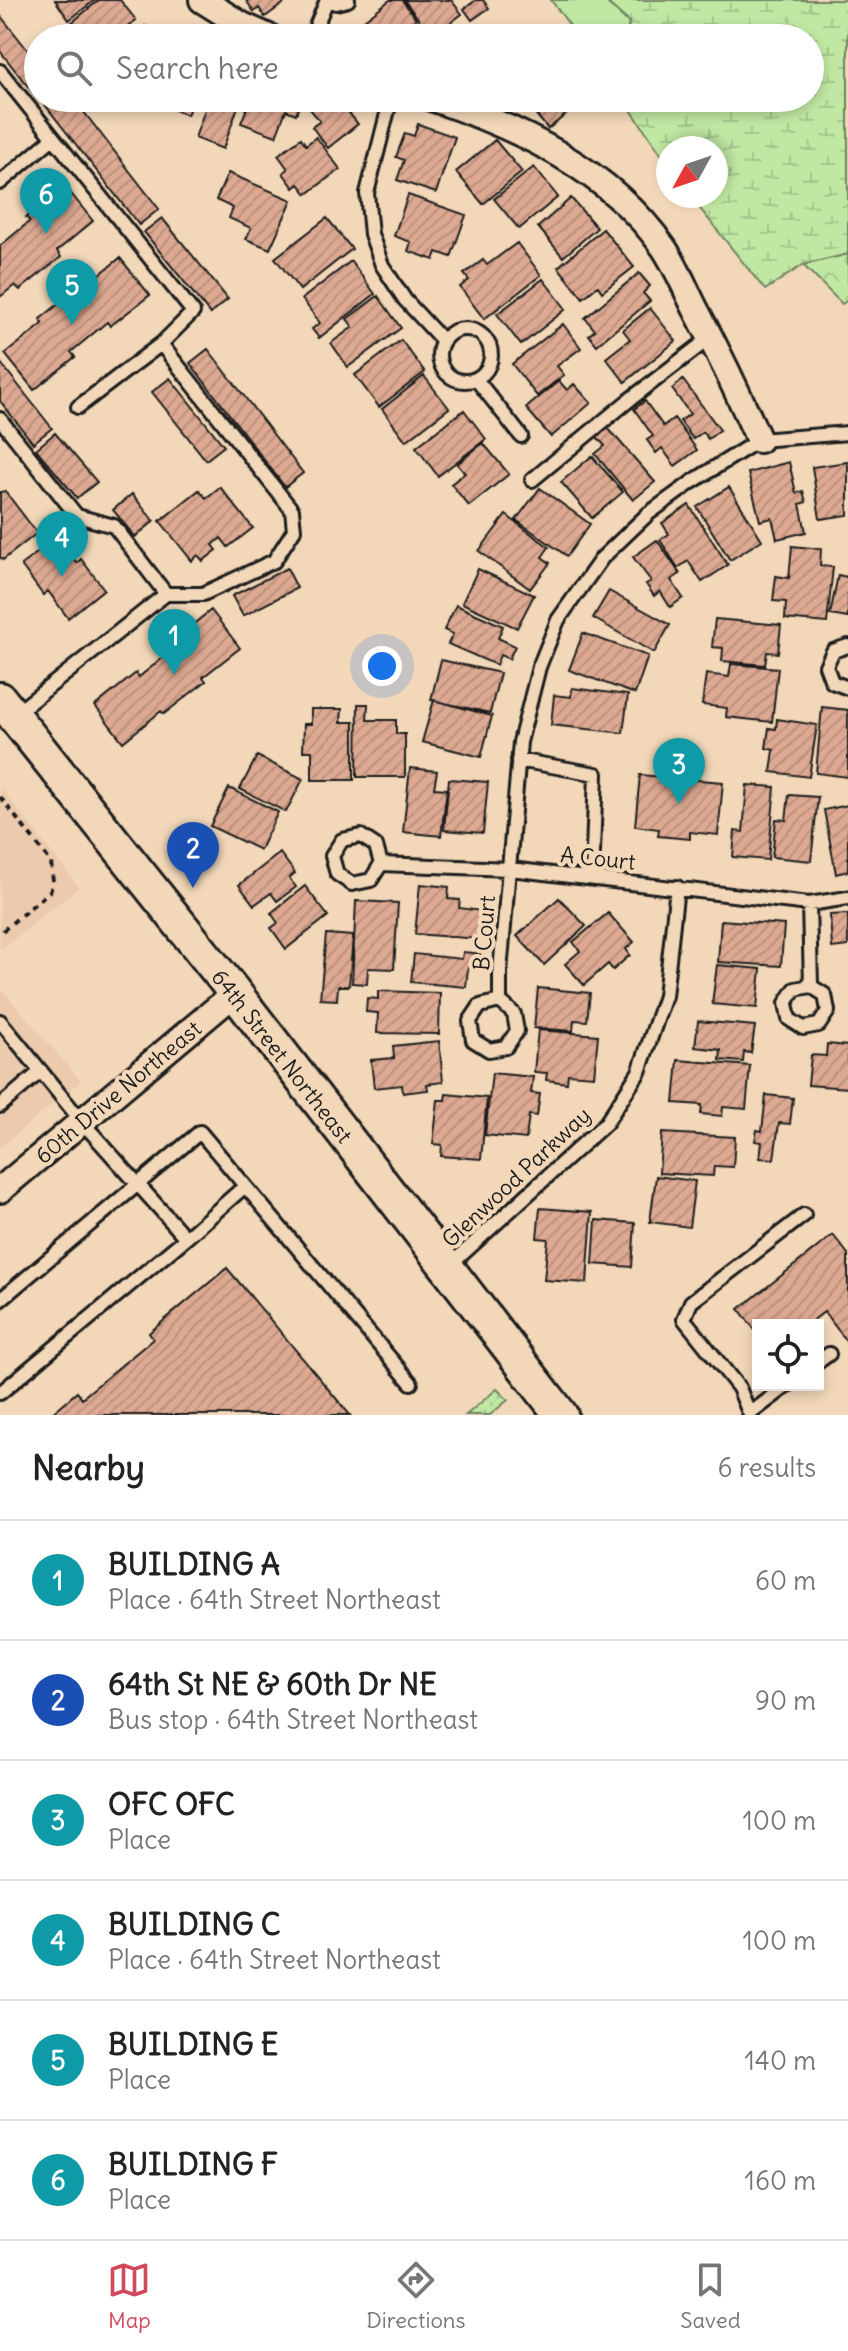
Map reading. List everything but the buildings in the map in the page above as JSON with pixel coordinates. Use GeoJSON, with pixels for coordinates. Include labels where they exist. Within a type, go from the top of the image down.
{"type":"FeatureCollection","features":[{"type":"Feature","properties":{"kind":"main road","name":"64th Street Northeast"},"geometry":{"type":"LineString","coordinates":[[6,708],[235,993],[561,1415]]}},
{"type":"Feature","properties":{"kind":"street"},"geometry":{"type":"LineString","coordinates":[[202,0],[240,24]]}},
{"type":"Feature","properties":{"kind":"street"},"geometry":{"type":"LineString","coordinates":[[466,112],[534,139],[597,180],[629,207],[664,248],[711,337],[759,440]]}},
{"type":"Feature","properties":{"kind":"street","name":"60th Drive Northeast"},"geometry":{"type":"LineString","coordinates":[[0,1190],[235,993]]}},
{"type":"Feature","properties":{"kind":"lane"},"geometry":{"type":"LineString","coordinates":[[317,24],[327,0],[336,3],[348,0]]}},
{"type":"Feature","properties":{"kind":"lane"},"geometry":{"type":"LineString","coordinates":[[0,71],[24,101]]}},
{"type":"Feature","properties":{"kind":"lane"},"geometry":{"type":"LineString","coordinates":[[32,112],[193,312],[161,344],[78,407]]}},
{"type":"Feature","properties":{"kind":"lane"},"geometry":{"type":"LineString","coordinates":[[387,112],[367,193],[371,234],[382,265],[405,300],[443,341]]}},
{"type":"Feature","properties":{"kind":"lane"},"geometry":{"type":"LineString","coordinates":[[0,183],[53,138]]}},
{"type":"Feature","properties":{"kind":"lane"},"geometry":{"type":"LineString","coordinates":[[465,329],[482,335],[491,350],[484,374],[476,379],[460,380],[446,372],[439,357],[443,341],[449,334],[465,329]]}},
{"type":"Feature","properties":{"kind":"lane"},"geometry":{"type":"LineString","coordinates":[[532,480],[711,337]]}},
{"type":"Feature","properties":{"kind":"lane"},"geometry":{"type":"LineString","coordinates":[[6,708],[166,594],[203,594],[274,561],[294,530],[292,510],[161,344]]}},
{"type":"Feature","properties":{"kind":"lane"},"geometry":{"type":"LineString","coordinates":[[476,379],[521,436]]}},
{"type":"Feature","properties":{"kind":"lane"},"geometry":{"type":"LineString","coordinates":[[0,419],[77,516],[114,526],[166,594]]}},
{"type":"Feature","properties":{"kind":"lane"},"geometry":{"type":"LineString","coordinates":[[759,440],[848,433]]}},
{"type":"Feature","properties":{"kind":"lane","name":"B Court"},"geometry":{"type":"LineString","coordinates":[[500,1001],[520,742],[539,667],[558,620],[602,558],[648,514],[759,440]]}},
{"type":"Feature","properties":{"kind":"lane"},"geometry":{"type":"LineString","coordinates":[[848,646],[833,651],[826,666],[832,682],[848,688]]}},
{"type":"Feature","properties":{"kind":"lane"},"geometry":{"type":"LineString","coordinates":[[518,760],[596,774],[592,877]]}},
{"type":"Feature","properties":{"kind":"lane","name":"A Court"},"geometry":{"type":"LineString","coordinates":[[381,864],[510,869],[809,904],[848,898]]}},
{"type":"Feature","properties":{"kind":"lane","name":"Glenwood Parkway"},"geometry":{"type":"LineString","coordinates":[[446,1269],[606,1123],[639,1072],[665,996],[677,887]]}},
{"type":"Feature","properties":{"kind":"lane"},"geometry":{"type":"LineString","coordinates":[[809,904],[811,986]]}},
{"type":"Feature","properties":{"kind":"lane"},"geometry":{"type":"LineString","coordinates":[[1,1026],[186,1238]]}},
{"type":"Feature","properties":{"kind":"lane"},"geometry":{"type":"LineString","coordinates":[[0,1106],[41,1071]]}},
{"type":"Feature","properties":{"kind":"lane"},"geometry":{"type":"LineString","coordinates":[[0,1300],[200,1132],[411,1383]]}},
{"type":"Feature","properties":{"kind":"lane"},"geometry":{"type":"LineString","coordinates":[[0,1393],[245,1186]]}},
{"type":"Feature","properties":{"kind":"lane"},"geometry":{"type":"LineString","coordinates":[[780,1391],[751,1414],[739,1388],[684,1319],[691,1302],[804,1215]]}},
{"type":"Feature","properties":{"kind":"lane"},"geometry":{"type":"LineString","coordinates":[[824,1358],[829,1354]]}},
{"type":"Feature","properties":{"kind":"path"},"geometry":{"type":"LineString","coordinates":[[0,797],[51,862],[53,871],[50,891],[0,933]]}},
{"type":"Feature","properties":{"kind":"shaded area"},"geometry":{"type":"Polygon","coordinates":[[[0,787],[79,887],[0,950],[0,787]]]}},
{"type":"Feature","properties":{"kind":"shaded area"},"geometry":{"type":"Polygon","coordinates":[[[0,987],[81,1081],[0,1148],[0,987]]]}},
{"type":"Feature","properties":{"kind":"green space"},"geometry":{"type":"Polygon","coordinates":[[[551,0],[604,0],[629,23],[629,24],[569,24],[551,0]]]}},
{"type":"Feature","properties":{"kind":"green space"},"geometry":{"type":"Polygon","coordinates":[[[604,0],[848,0],[848,254],[803,265],[765,290],[700,208],[728,208],[728,136],[656,136],[656,146],[633,112],[824,112],[824,24],[629,24],[604,0]]]}},
{"type":"Feature","properties":{"kind":"green space"},"geometry":{"type":"Polygon","coordinates":[[[848,254],[848,300],[842,304],[803,265],[848,254]]]}},
{"type":"Feature","properties":{"kind":"green space"},"geometry":{"type":"Polygon","coordinates":[[[497,1389],[508,1400],[490,1415],[466,1415],[497,1389]]]}},
{"type":"Feature","properties":{"kind":"place","name":"BUILDING F"},"geometry":{"type":"Point","coordinates":[46,234]}},
{"type":"Feature","properties":{"kind":"place","name":"BUILDING E"},"geometry":{"type":"Point","coordinates":[72,325]}},
{"type":"Feature","properties":{"kind":"place","name":"BUILDING C"},"geometry":{"type":"Point","coordinates":[62,577]}},
{"type":"Feature","properties":{"kind":"place","name":"BUILDING A"},"geometry":{"type":"Point","coordinates":[174,675]}},
{"type":"Feature","properties":{"kind":"place","name":"OFC OFC"},"geometry":{"type":"Point","coordinates":[679,804]}},
{"type":"Feature","properties":{"kind":"place","name":"64th St NE & 60th Dr NE"},"geometry":{"type":"Point","coordinates":[193,888]}}]}
